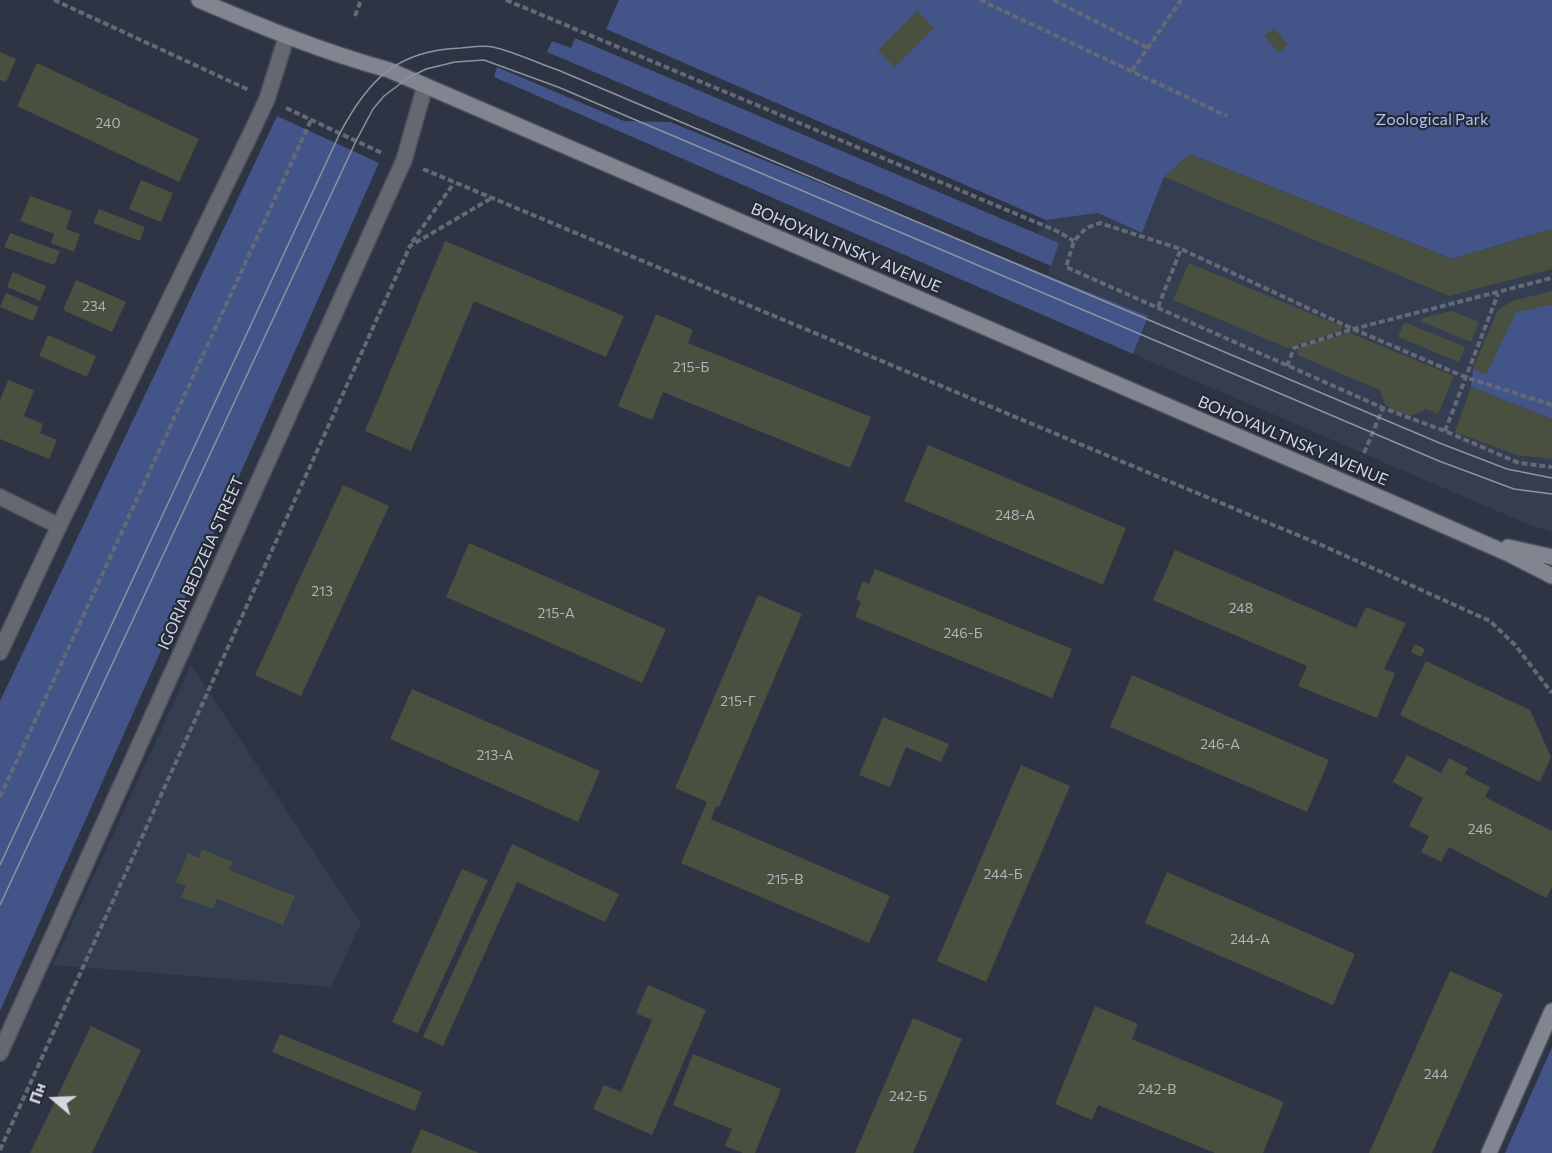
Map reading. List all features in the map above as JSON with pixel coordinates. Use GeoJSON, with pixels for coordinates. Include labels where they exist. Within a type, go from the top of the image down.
{"type":"FeatureCollection","features":[{"type":"Feature","properties":{"kind":"main road","name":"BOHOYAVLTNSKY AVENUE"},"geometry":{"type":"LineString","coordinates":[[199,0],[286,38],[389,70],[1511,555],[1552,576]]}},
{"type":"Feature","properties":{"kind":"main road","name":"BOHOYAVLTNSKY AVENUE"},"geometry":{"type":"LineString","coordinates":[[1476,540],[1552,557]]}},
{"type":"Feature","properties":{"kind":"main road"},"geometry":{"type":"LineString","coordinates":[[1511,555],[1552,587]]}},
{"type":"Feature","properties":{"kind":"main road"},"geometry":{"type":"LineString","coordinates":[[1489,1153],[1552,1011]]}},
{"type":"Feature","properties":{"kind":"street"},"geometry":{"type":"LineString","coordinates":[[0,652],[267,99],[286,38]]}},
{"type":"Feature","properties":{"kind":"street","name":"IGORIA BEDZEIA STREET"},"geometry":{"type":"LineString","coordinates":[[0,1053],[404,160],[425,86]]}},
{"type":"Feature","properties":{"kind":"street"},"geometry":{"type":"LineString","coordinates":[[0,497],[59,526]]}},
{"type":"Feature","properties":{"kind":"path"},"geometry":{"type":"LineString","coordinates":[[54,0],[252,92]]}},
{"type":"Feature","properties":{"kind":"path"},"geometry":{"type":"LineString","coordinates":[[355,16],[361,0]]}},
{"type":"Feature","properties":{"kind":"path"},"geometry":{"type":"LineString","coordinates":[[506,0],[1057,231],[1074,241]]}},
{"type":"Feature","properties":{"kind":"path"},"geometry":{"type":"LineString","coordinates":[[980,0],[1227,116]]}},
{"type":"Feature","properties":{"kind":"path"},"geometry":{"type":"LineString","coordinates":[[1053,0],[1148,48]]}},
{"type":"Feature","properties":{"kind":"path"},"geometry":{"type":"LineString","coordinates":[[1132,71],[1181,0]]}},
{"type":"Feature","properties":{"kind":"path"},"geometry":{"type":"LineString","coordinates":[[285,108],[384,154]]}},
{"type":"Feature","properties":{"kind":"path"},"geometry":{"type":"LineString","coordinates":[[0,797],[311,120]]}},
{"type":"Feature","properties":{"kind":"path"},"geometry":{"type":"LineString","coordinates":[[422,169],[1326,547],[1490,621],[1515,645],[1552,693]]}},
{"type":"Feature","properties":{"kind":"path"},"geometry":{"type":"LineString","coordinates":[[0,1150],[410,246],[454,183]]}},
{"type":"Feature","properties":{"kind":"path"},"geometry":{"type":"LineString","coordinates":[[410,246],[490,198]]}},
{"type":"Feature","properties":{"kind":"path"},"geometry":{"type":"LineString","coordinates":[[1552,405],[1465,377],[1353,329],[1180,249],[1100,223],[1086,228],[1074,241],[1066,267],[1383,408],[1519,463],[1552,467]]}},
{"type":"Feature","properties":{"kind":"path"},"geometry":{"type":"LineString","coordinates":[[1158,307],[1180,249]]}},
{"type":"Feature","properties":{"kind":"path"},"geometry":{"type":"LineString","coordinates":[[1287,366],[1294,348],[1353,329],[1552,278]]}},
{"type":"Feature","properties":{"kind":"path"},"geometry":{"type":"LineString","coordinates":[[1444,431],[1499,293]]}},
{"type":"Feature","properties":{"kind":"path"},"geometry":{"type":"LineString","coordinates":[[1364,453],[1383,408]]}},
{"type":"Feature","properties":{"kind":"shaded area"},"geometry":{"type":"Polygon","coordinates":[[[1190,154],[1452,259],[1552,229],[1552,532],[1527,524],[1133,354],[1147,316],[1048,274],[1051,266],[1037,234],[1046,220],[1098,213],[1142,233],[1164,177],[1190,154]]]}},
{"type":"Feature","properties":{"kind":"shaded area"},"geometry":{"type":"Polygon","coordinates":[[[191,665],[361,923],[331,987],[53,965],[191,665]]]}},
{"type":"Feature","properties":{"kind":"green space","name":"Zoological Park"},"geometry":{"type":"Polygon","coordinates":[[[619,0],[1552,0],[1552,229],[1452,259],[1190,154],[1164,177],[1142,233],[1098,213],[1046,220],[606,29],[619,0]]]}},
{"type":"Feature","properties":{"kind":"green space"},"geometry":{"type":"Polygon","coordinates":[[[575,38],[1059,243],[1051,266],[547,52],[552,41],[571,48],[575,38]]]}},
{"type":"Feature","properties":{"kind":"green space"},"geometry":{"type":"Polygon","coordinates":[[[497,67],[624,121],[670,122],[1148,316],[1133,354],[494,77],[497,67]]]}},
{"type":"Feature","properties":{"kind":"green space"},"geometry":{"type":"Polygon","coordinates":[[[277,116],[379,163],[0,1011],[0,701],[277,116]]]}},
{"type":"Feature","properties":{"kind":"green space"},"geometry":{"type":"Polygon","coordinates":[[[1552,304],[1552,419],[1471,387],[1473,368],[1486,374],[1516,312],[1552,304]]]}},
{"type":"Feature","properties":{"kind":"green space"},"geometry":{"type":"Polygon","coordinates":[[[1552,1047],[1552,1153],[1505,1153],[1552,1047]]]}},
{"type":"Feature","properties":{"kind":"building"},"geometry":{"type":"Polygon","coordinates":[[[917,11],[934,28],[894,67],[878,50],[917,11]]]}},
{"type":"Feature","properties":{"kind":"building"},"geometry":{"type":"Polygon","coordinates":[[[1274,28],[1288,45],[1278,53],[1264,36],[1274,28]]]}},
{"type":"Feature","properties":{"kind":"building"},"geometry":{"type":"Polygon","coordinates":[[[0,52],[16,59],[6,82],[0,80],[0,52]]]}},
{"type":"Feature","properties":{"kind":"building"},"geometry":{"type":"Polygon","coordinates":[[[37,63],[199,139],[179,182],[17,106],[37,63]]]}},
{"type":"Feature","properties":{"kind":"building"},"geometry":{"type":"Polygon","coordinates":[[[1190,154],[1452,259],[1552,229],[1552,269],[1449,296],[1164,177],[1190,154]]]}},
{"type":"Feature","properties":{"kind":"building"},"geometry":{"type":"Polygon","coordinates":[[[141,180],[173,193],[161,222],[129,209],[141,180]]]}},
{"type":"Feature","properties":{"kind":"building"},"geometry":{"type":"Polygon","coordinates":[[[30,196],[72,211],[66,229],[80,234],[74,252],[51,243],[54,234],[20,221],[30,196]]]}},
{"type":"Feature","properties":{"kind":"building"},"geometry":{"type":"Polygon","coordinates":[[[99,209],[145,227],[140,241],[93,223],[99,209]]]}},
{"type":"Feature","properties":{"kind":"building"},"geometry":{"type":"Polygon","coordinates":[[[10,233],[60,251],[54,265],[4,247],[10,233]]]}},
{"type":"Feature","properties":{"kind":"building"},"geometry":{"type":"Polygon","coordinates":[[[445,241],[624,316],[606,357],[474,301],[411,451],[365,431],[445,241]]]}},
{"type":"Feature","properties":{"kind":"building"},"geometry":{"type":"Polygon","coordinates":[[[1189,263],[1343,326],[1340,331],[1288,348],[1173,300],[1189,263]]]}},
{"type":"Feature","properties":{"kind":"building"},"geometry":{"type":"Polygon","coordinates":[[[13,272],[46,286],[40,301],[7,287],[13,272]]]}},
{"type":"Feature","properties":{"kind":"building"},"geometry":{"type":"Polygon","coordinates":[[[76,280],[126,302],[112,332],[63,310],[76,280]]]}},
{"type":"Feature","properties":{"kind":"building"},"geometry":{"type":"Polygon","coordinates":[[[1552,291],[1552,304],[1516,312],[1486,375],[1473,368],[1498,310],[1512,301],[1552,291]]]}},
{"type":"Feature","properties":{"kind":"building"},"geometry":{"type":"Polygon","coordinates":[[[6,293],[39,307],[33,321],[0,307],[6,293]]]}},
{"type":"Feature","properties":{"kind":"building"},"geometry":{"type":"Polygon","coordinates":[[[1452,311],[1479,322],[1471,342],[1420,321],[1422,318],[1452,311]]]}},
{"type":"Feature","properties":{"kind":"building"},"geometry":{"type":"Polygon","coordinates":[[[656,314],[693,330],[688,343],[871,417],[850,468],[663,392],[652,420],[618,406],[656,314]]]}},
{"type":"Feature","properties":{"kind":"building"},"geometry":{"type":"Polygon","coordinates":[[[1404,322],[1465,347],[1459,362],[1398,337],[1404,322]]]}},
{"type":"Feature","properties":{"kind":"building"},"geometry":{"type":"Polygon","coordinates":[[[1350,333],[1454,376],[1438,414],[1426,409],[1413,415],[1393,411],[1385,404],[1380,390],[1297,355],[1299,347],[1350,333]]]}},
{"type":"Feature","properties":{"kind":"building"},"geometry":{"type":"Polygon","coordinates":[[[48,335],[96,356],[87,377],[39,356],[48,335]]]}},
{"type":"Feature","properties":{"kind":"building"},"geometry":{"type":"Polygon","coordinates":[[[8,380],[34,390],[24,416],[43,424],[40,433],[57,440],[49,459],[0,439],[0,400],[8,380]]]}},
{"type":"Feature","properties":{"kind":"building"},"geometry":{"type":"Polygon","coordinates":[[[1471,387],[1552,419],[1552,459],[1516,455],[1455,432],[1471,387]]]}},
{"type":"Feature","properties":{"kind":"building"},"geometry":{"type":"Polygon","coordinates":[[[928,445],[1126,528],[1103,585],[904,501],[928,445]]]}},
{"type":"Feature","properties":{"kind":"building"},"geometry":{"type":"Polygon","coordinates":[[[343,485],[389,506],[301,696],[255,675],[343,485]]]}},
{"type":"Feature","properties":{"kind":"building"},"geometry":{"type":"Polygon","coordinates":[[[469,543],[666,629],[642,683],[446,597],[469,543]]]}},
{"type":"Feature","properties":{"kind":"building"},"geometry":{"type":"Polygon","coordinates":[[[1175,550],[1356,628],[1366,607],[1406,623],[1384,669],[1395,673],[1377,718],[1298,686],[1307,666],[1153,600],[1175,550]]]}},
{"type":"Feature","properties":{"kind":"building"},"geometry":{"type":"Polygon","coordinates":[[[875,569],[1072,649],[1052,698],[855,617],[861,602],[856,599],[863,581],[869,584],[875,569]]]}},
{"type":"Feature","properties":{"kind":"building"},"geometry":{"type":"Polygon","coordinates":[[[758,595],[802,614],[719,807],[716,806],[711,819],[890,896],[869,943],[681,863],[707,802],[675,788],[758,595]]]}},
{"type":"Feature","properties":{"kind":"building"},"geometry":{"type":"Polygon","coordinates":[[[1415,644],[1425,649],[1421,657],[1411,652],[1415,644]]]}},
{"type":"Feature","properties":{"kind":"building"},"geometry":{"type":"Polygon","coordinates":[[[1426,661],[1530,710],[1551,757],[1540,782],[1400,715],[1426,661]]]}},
{"type":"Feature","properties":{"kind":"building"},"geometry":{"type":"Polygon","coordinates":[[[1132,675],[1329,760],[1307,812],[1110,727],[1132,675]]]}},
{"type":"Feature","properties":{"kind":"building"},"geometry":{"type":"Polygon","coordinates":[[[412,689],[600,771],[578,822],[390,739],[412,689]]]}},
{"type":"Feature","properties":{"kind":"building"},"geometry":{"type":"Polygon","coordinates":[[[883,717],[949,744],[941,762],[906,747],[890,787],[859,775],[883,717]]]}},
{"type":"Feature","properties":{"kind":"building"},"geometry":{"type":"Polygon","coordinates":[[[1407,755],[1441,773],[1449,758],[1468,768],[1465,774],[1490,787],[1485,797],[1552,831],[1552,887],[1546,898],[1449,847],[1441,862],[1421,852],[1429,836],[1409,826],[1423,798],[1393,782],[1407,755]]]}},
{"type":"Feature","properties":{"kind":"building"},"geometry":{"type":"Polygon","coordinates":[[[1021,765],[1070,786],[986,982],[937,961],[1021,765]]]}},
{"type":"Feature","properties":{"kind":"building"},"geometry":{"type":"Polygon","coordinates":[[[512,844],[619,894],[605,922],[517,882],[443,1046],[423,1037],[512,844]]]}},
{"type":"Feature","properties":{"kind":"building"},"geometry":{"type":"Polygon","coordinates":[[[202,849],[233,862],[229,870],[295,896],[283,925],[217,899],[213,909],[181,897],[186,886],[176,882],[188,853],[199,858],[202,849]]]}},
{"type":"Feature","properties":{"kind":"building"},"geometry":{"type":"Polygon","coordinates":[[[462,869],[488,880],[418,1033],[392,1022],[462,869]]]}},
{"type":"Feature","properties":{"kind":"building"},"geometry":{"type":"Polygon","coordinates":[[[1167,872],[1355,954],[1333,1005],[1145,923],[1167,872]]]}},
{"type":"Feature","properties":{"kind":"building"},"geometry":{"type":"Polygon","coordinates":[[[1450,971],[1503,994],[1432,1153],[1369,1153],[1450,971]]]}},
{"type":"Feature","properties":{"kind":"building"},"geometry":{"type":"Polygon","coordinates":[[[648,985],[706,1010],[652,1135],[593,1109],[604,1085],[621,1092],[652,1020],[636,1013],[648,985]]]}},
{"type":"Feature","properties":{"kind":"building"},"geometry":{"type":"Polygon","coordinates":[[[1095,1006],[1138,1024],[1132,1039],[1284,1102],[1263,1153],[1215,1153],[1098,1105],[1092,1120],[1055,1104],[1095,1006]]]}},
{"type":"Feature","properties":{"kind":"building"},"geometry":{"type":"Polygon","coordinates":[[[913,1018],[962,1039],[913,1153],[855,1153],[913,1018]]]}},
{"type":"Feature","properties":{"kind":"building"},"geometry":{"type":"Polygon","coordinates":[[[91,1026],[141,1050],[92,1153],[30,1153],[91,1026]]]}},
{"type":"Feature","properties":{"kind":"building"},"geometry":{"type":"Polygon","coordinates":[[[280,1034],[422,1092],[415,1111],[272,1052],[280,1034]]]}},
{"type":"Feature","properties":{"kind":"building"},"geometry":{"type":"Polygon","coordinates":[[[693,1054],[781,1089],[755,1153],[743,1153],[725,1146],[732,1129],[673,1105],[693,1054]]]}},
{"type":"Feature","properties":{"kind":"building"},"geometry":{"type":"Polygon","coordinates":[[[421,1129],[479,1153],[411,1153],[421,1129]]]}},
{"type":"Feature","properties":{"kind":"tram line"},"geometry":{"type":"LineString","coordinates":[[0,865],[340,133],[362,98],[387,71],[419,55],[439,50],[493,47],[558,70],[1442,444],[1507,469],[1552,478]]}},
{"type":"Feature","properties":{"kind":"tram line"},"geometry":{"type":"LineString","coordinates":[[0,905],[356,141],[373,109],[384,96],[408,78],[426,69],[455,62],[484,60],[558,87],[1439,461],[1514,489],[1552,494]]}}]}
